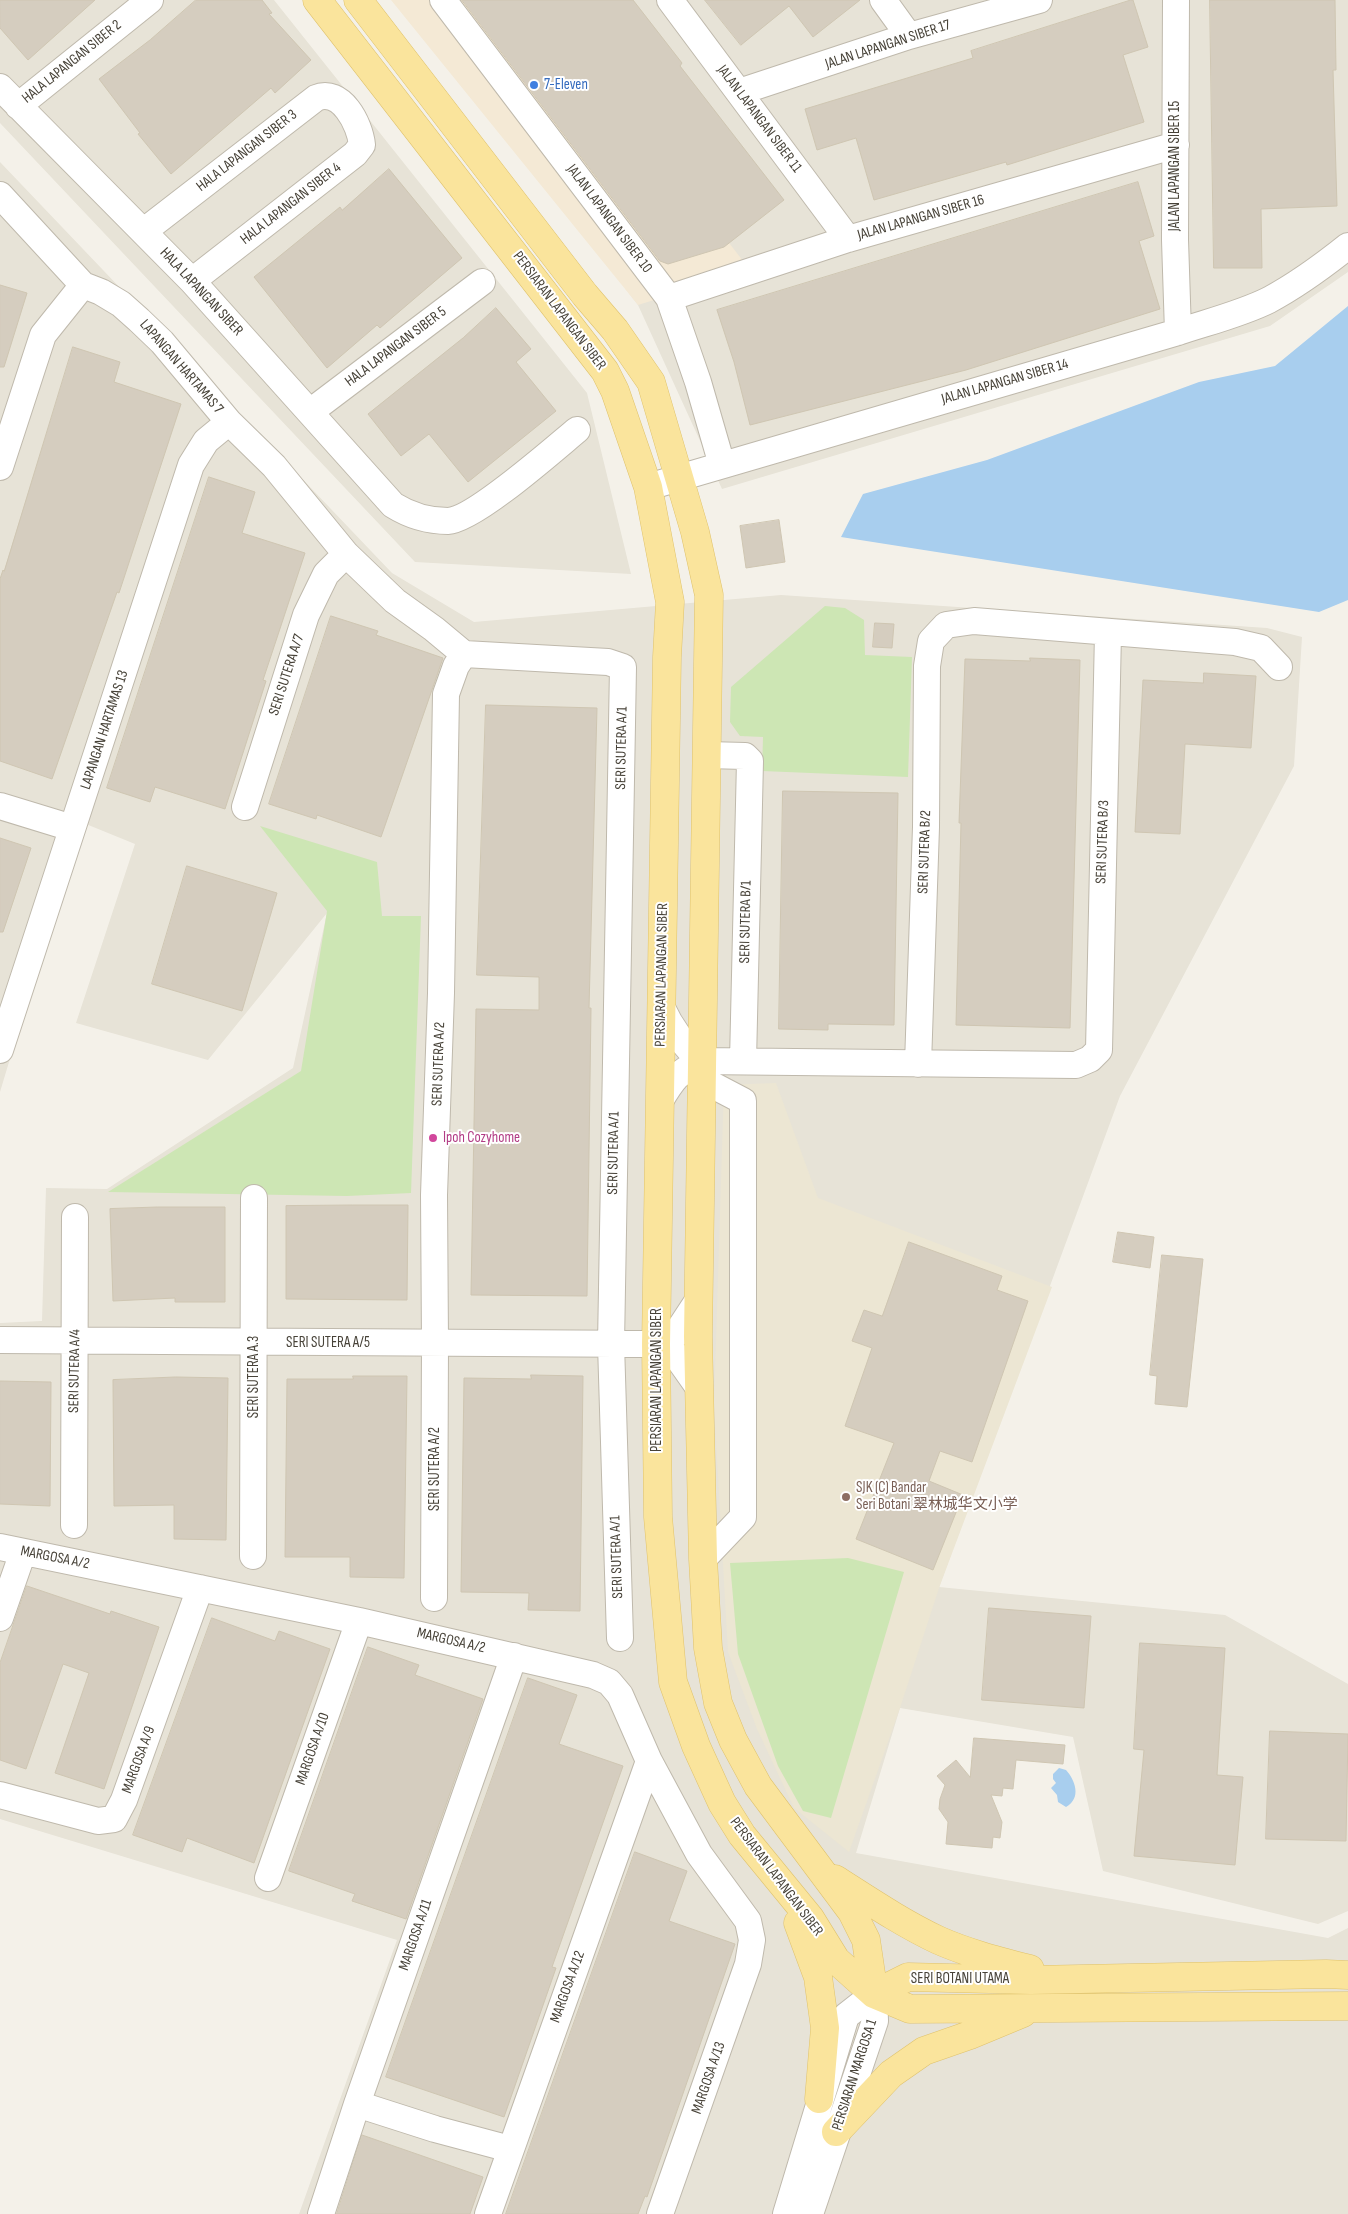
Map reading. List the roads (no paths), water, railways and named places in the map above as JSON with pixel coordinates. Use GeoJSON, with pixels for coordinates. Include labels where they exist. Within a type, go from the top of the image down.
{"type":"FeatureCollection","features":[{"type":"Feature","properties":{"kind":"main road","name":"PERSIARAN LAPANGAN SIBER"},"geometry":{"type":"LineString","coordinates":[[317,0],[605,370],[615,391],[648,487],[670,602],[667,657],[656,1344],[658,1517],[673,1682],[696,1746],[722,1803],[742,1835],[810,1918],[836,1960],[874,1994]]}},
{"type":"Feature","properties":{"kind":"main road","name":"PERSIARAN LAPANGAN SIBER"},"geometry":{"type":"LineString","coordinates":[[358,0],[585,295],[615,330],[650,382],[680,477],[709,595],[699,1299],[703,1559],[708,1648],[718,1703],[733,1740],[758,1786],[852,1912],[866,1940],[874,1994]]}},
{"type":"Feature","properties":{"kind":"main road"},"geometry":{"type":"LineString","coordinates":[[766,1865],[801,1929],[818,1978],[825,2028],[819,2099]]}},
{"type":"Feature","properties":{"kind":"main road"},"geometry":{"type":"LineString","coordinates":[[821,1870],[889,1914],[939,1940],[984,1957],[1067,1979]]}},
{"type":"Feature","properties":{"kind":"main road","name":"SERI BOTANI UTAMA"},"geometry":{"type":"LineString","coordinates":[[874,1994],[908,1977],[1067,1979],[1348,1976]]}},
{"type":"Feature","properties":{"kind":"main road","name":"SERI BOTANI UTAMA"},"geometry":{"type":"LineString","coordinates":[[874,1994],[910,2009],[1348,2006]]}},
{"type":"Feature","properties":{"kind":"main road"},"geometry":{"type":"LineString","coordinates":[[836,2132],[891,2074],[924,2051],[970,2035],[1036,2008]]}},
{"type":"Feature","properties":{"kind":"street","name":"HALA LAPANGAN SIBER 2"},"geometry":{"type":"LineString","coordinates":[[18,106],[150,0]]}},
{"type":"Feature","properties":{"kind":"street","name":"JALAN LAPANGAN SIBER 10"},"geometry":{"type":"LineString","coordinates":[[443,0],[669,298],[698,382],[722,465]]}},
{"type":"Feature","properties":{"kind":"street","name":"JALAN LAPANGAN SIBER 11"},"geometry":{"type":"LineString","coordinates":[[670,0],[848,239]]}},
{"type":"Feature","properties":{"kind":"street"},"geometry":{"type":"LineString","coordinates":[[883,0],[909,36]]}},
{"type":"Feature","properties":{"kind":"street","name":"JALAN LAPANGAN SIBER 17"},"geometry":{"type":"LineString","coordinates":[[739,92],[909,36],[1039,0]]}},
{"type":"Feature","properties":{"kind":"street","name":"JALAN LAPANGAN SIBER 15"},"geometry":{"type":"LineString","coordinates":[[1176,0],[1175,240],[1178,332]]}},
{"type":"Feature","properties":{"kind":"street","name":"HALA LAPANGAN SIBER"},"geometry":{"type":"LineString","coordinates":[[0,87],[144,230],[394,505],[409,515],[450,521],[480,508],[577,430]]}},
{"type":"Feature","properties":{"kind":"street","name":"HALA LAPANGAN SIBER 3"},"geometry":{"type":"LineString","coordinates":[[144,230],[316,98],[323,95],[330,96],[340,102],[352,116]]}},
{"type":"Feature","properties":{"kind":"street","name":"HALA LAPANGAN SIBER 4"},"geometry":{"type":"LineString","coordinates":[[192,281],[355,154],[362,145],[361,133],[352,116]]}},
{"type":"Feature","properties":{"kind":"street","name":"JALAN LAPANGAN SIBER 16"},"geometry":{"type":"LineString","coordinates":[[669,298],[848,239],[1176,145]]}},
{"type":"Feature","properties":{"kind":"street","name":"LAPANGAN HARTAMAS 7"},"geometry":{"type":"LineString","coordinates":[[0,194],[82,285],[101,292],[121,304],[162,342],[229,422],[274,466],[346,554],[395,601],[434,629],[464,654]]}},
{"type":"Feature","properties":{"kind":"street","name":"JALAN LAPANGAN SIBER 14"},"geometry":{"type":"LineString","coordinates":[[648,487],[1178,332],[1267,300],[1314,273],[1348,246]]}},
{"type":"Feature","properties":{"kind":"street","name":"HALA LAPANGAN SIBER 5"},"geometry":{"type":"LineString","coordinates":[[310,412],[482,282]]}},
{"type":"Feature","properties":{"kind":"street"},"geometry":{"type":"LineString","coordinates":[[0,467],[43,335],[82,285]]}},
{"type":"Feature","properties":{"kind":"street","name":"LAPANGAN HARTAMAS 13"},"geometry":{"type":"LineString","coordinates":[[0,1050],[191,465],[206,441],[229,422]]}},
{"type":"Feature","properties":{"kind":"street","name":"SERI SUTERA A/7"},"geometry":{"type":"LineString","coordinates":[[245,807],[306,616],[326,574],[346,554]]}},
{"type":"Feature","properties":{"kind":"street","name":"SERI SUTERA B/2"},"geometry":{"type":"LineString","coordinates":[[918,1064],[926,826],[927,666],[931,641],[946,625],[974,622],[1108,633]]}},
{"type":"Feature","properties":{"kind":"street"},"geometry":{"type":"LineString","coordinates":[[1108,633],[1235,642],[1261,648],[1279,667]]}},
{"type":"Feature","properties":{"kind":"street","name":"SERI SUTERA B/3"},"geometry":{"type":"LineString","coordinates":[[918,1064],[1076,1065],[1090,1059],[1099,1050],[1108,633]]}},
{"type":"Feature","properties":{"kind":"street","name":"SERI SUTERA A/1"},"geometry":{"type":"LineString","coordinates":[[464,654],[608,662],[624,667],[611,1344],[620,1638]]}},
{"type":"Feature","properties":{"kind":"street","name":"SERI SUTERA A/2"},"geometry":{"type":"LineString","coordinates":[[434,1598],[434,1195],[442,983],[446,694],[456,666],[464,654]]}},
{"type":"Feature","properties":{"kind":"street","name":"SERI SUTERA B/1"},"geometry":{"type":"LineString","coordinates":[[707,755],[744,756],[750,761],[743,1061]]}},
{"type":"Feature","properties":{"kind":"street"},"geometry":{"type":"LineString","coordinates":[[0,806],[72,828]]}},
{"type":"Feature","properties":{"kind":"street"},"geometry":{"type":"LineString","coordinates":[[661,1006],[671,1028],[701,1070],[743,1101],[743,1517],[703,1559]]}},
{"type":"Feature","properties":{"kind":"street"},"geometry":{"type":"LineString","coordinates":[[660,1101],[682,1070],[701,1070],[743,1061],[918,1064]]}},
{"type":"Feature","properties":{"kind":"street","name":"SERI SUTERA A.3"},"geometry":{"type":"LineString","coordinates":[[253,1556],[254,1198]]}},
{"type":"Feature","properties":{"kind":"street","name":"SERI SUTERA A/4"},"geometry":{"type":"LineString","coordinates":[[74,1217],[76,1341],[74,1525]]}},
{"type":"Feature","properties":{"kind":"street"},"geometry":{"type":"LineString","coordinates":[[656,1344],[676,1334],[699,1299]]}},
{"type":"Feature","properties":{"kind":"street","name":"SERI SUTERA A/5"},"geometry":{"type":"LineString","coordinates":[[0,1340],[656,1344]]}},
{"type":"Feature","properties":{"kind":"street"},"geometry":{"type":"LineString","coordinates":[[656,1344],[675,1354],[699,1388]]}},
{"type":"Feature","properties":{"kind":"street"},"geometry":{"type":"LineString","coordinates":[[0,1618],[12,1550]]}},
{"type":"Feature","properties":{"kind":"street","name":"MARGOSA A/2"},"geometry":{"type":"LineString","coordinates":[[12,1550],[359,1621],[593,1675],[609,1682],[620,1695],[649,1761],[699,1854],[748,1921],[752,1940]]}},
{"type":"Feature","properties":{"kind":"street","name":"MARGOSA A/9"},"geometry":{"type":"LineString","coordinates":[[0,1795],[98,1821],[114,1819],[124,1800],[200,1588]]}},
{"type":"Feature","properties":{"kind":"street","name":"MARGOSA A/10"},"geometry":{"type":"LineString","coordinates":[[268,1878],[359,1621]]}},
{"type":"Feature","properties":{"kind":"street","name":"MARGOSA A/11"},"geometry":{"type":"LineString","coordinates":[[321,2214],[357,2104],[514,1656]]}},
{"type":"Feature","properties":{"kind":"street","name":"MARGOSA A/12"},"geometry":{"type":"LineString","coordinates":[[488,2214],[649,1761]]}},
{"type":"Feature","properties":{"kind":"street","name":"MARGOSA A/13"},"geometry":{"type":"LineString","coordinates":[[660,2214],[748,1964],[752,1940]]}},
{"type":"Feature","properties":{"kind":"street","name":"PERSIARAN MARGOSA 1"},"geometry":{"type":"LineString","coordinates":[[786,2214],[819,2099],[846,2016],[874,1994]]}},
{"type":"Feature","properties":{"kind":"street","name":"PERSIARAN MARGOSA 1"},"geometry":{"type":"LineString","coordinates":[[810,2214],[836,2132],[875,2021],[874,1994]]}},
{"type":"Feature","properties":{"kind":"street"},"geometry":{"type":"LineString","coordinates":[[357,2104],[435,2129],[510,2149]]}},
{"type":"Feature","properties":{"kind":"water"},"geometry":{"type":"Polygon","coordinates":[[[1348,306],[1348,600],[1319,612],[841,537],[863,494],[987,460],[1199,382],[1275,366],[1348,306]]]}},
{"type":"Feature","properties":{"kind":"water"},"geometry":{"type":"Polygon","coordinates":[[[1059,1768],[1066,1770],[1072,1779],[1075,1789],[1074,1799],[1066,1807],[1058,1802],[1057,1795],[1051,1788],[1056,1783],[1053,1779],[1053,1774],[1059,1768]]]}},
{"type":"Feature","properties":{"kind":"place","name":"7-Eleven"},"geometry":{"type":"Point","coordinates":[534,85]}},
{"type":"Feature","properties":{"kind":"place","name":"Ipoh Cozyhome"},"geometry":{"type":"Point","coordinates":[433,1138]}},
{"type":"Feature","properties":{"kind":"place","name":"SJK (C) Bandar Seri Botani 翠林城华文小学"},"geometry":{"type":"Point","coordinates":[846,1497]}}]}
